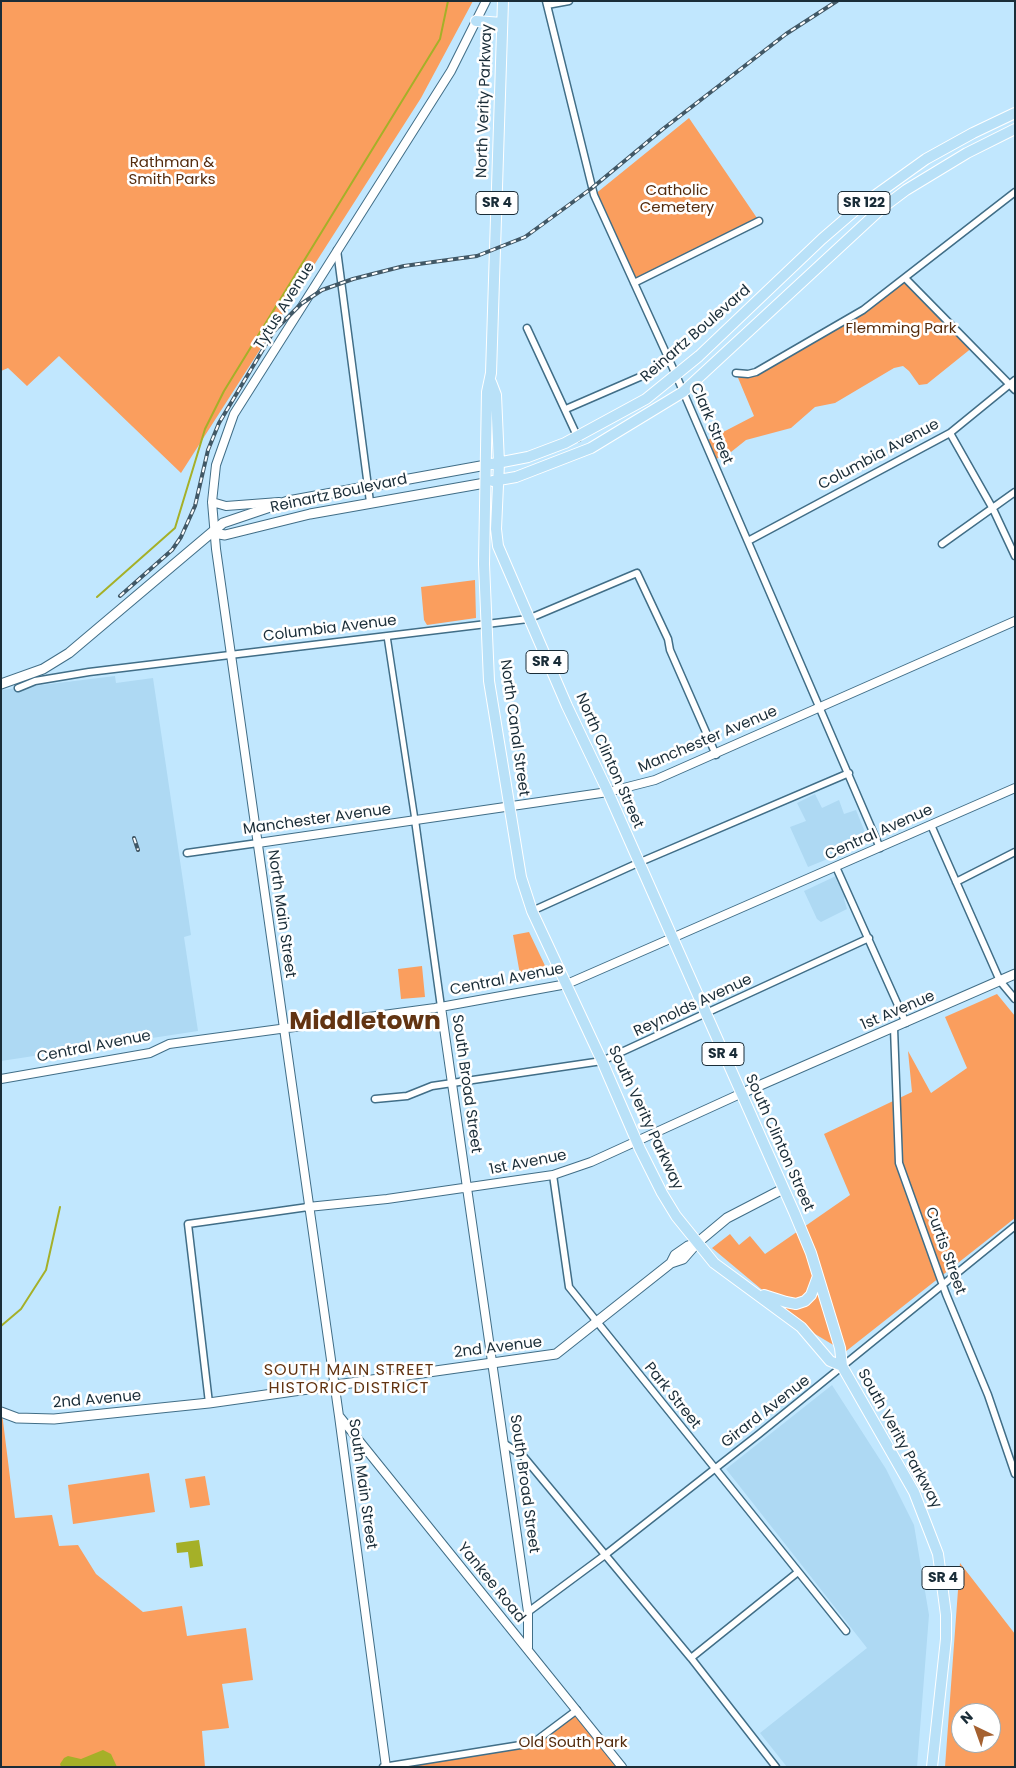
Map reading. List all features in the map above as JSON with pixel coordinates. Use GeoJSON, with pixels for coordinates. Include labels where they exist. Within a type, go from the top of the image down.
{"type":"FeatureCollection","features":[{"type":"Feature","properties":{"kind":"main road","name":"North Verity Parkway"},"geometry":{"type":"LineString","coordinates":[[486,465],[487,392],[491,382],[503,1]]}},
{"type":"Feature","properties":{"kind":"main road"},"geometry":{"type":"LineString","coordinates":[[476,21],[502,23]]}},
{"type":"Feature","properties":{"kind":"main road","name":"Reinartz Boulevard"},"geometry":{"type":"LineString","coordinates":[[17,684],[73,650],[184,554],[213,533],[223,523],[288,501],[528,457],[578,438],[646,399],[676,375],[859,207],[933,155],[1015,113]]}},
{"type":"Feature","properties":{"kind":"main road","name":"Reinartz Boulevard"},"geometry":{"type":"LineString","coordinates":[[213,533],[225,535],[310,514],[370,502],[516,477],[591,448],[683,392],[882,208],[906,190],[967,153],[1015,129]]}},
{"type":"Feature","properties":{"kind":"main road","name":"North Verity Parkway"},"geometry":{"type":"LineString","coordinates":[[491,382],[496,395],[497,480]]}},
{"type":"Feature","properties":{"kind":"main road","name":"North Canal Street"},"geometry":{"type":"LineString","coordinates":[[486,465],[484,483],[484,564],[489,681],[521,877],[532,911],[567,984]]}},
{"type":"Feature","properties":{"kind":"main road","name":"North Clinton Street"},"geometry":{"type":"LineString","coordinates":[[497,480],[497,541],[528,619],[608,792],[671,939]]}},
{"type":"Feature","properties":{"kind":"main road","name":"Columbia Avenue"},"geometry":{"type":"LineString","coordinates":[[1,684],[17,684]]}},
{"type":"Feature","properties":{"kind":"main road","name":"South Clinton Street"},"geometry":{"type":"LineString","coordinates":[[671,939],[806,1239],[840,1348],[842,1366]]}},
{"type":"Feature","properties":{"kind":"main road","name":"1st Avenue"},"geometry":{"type":"LineString","coordinates":[[740,1094],[1015,974]]}},
{"type":"Feature","properties":{"kind":"main road","name":"South Verity Parkway"},"geometry":{"type":"LineString","coordinates":[[567,984],[662,1193],[697,1243],[714,1263],[800,1327],[830,1361],[842,1366],[914,1492],[938,1554],[944,1594],[946,1639],[932,1767]]}},
{"type":"Feature","properties":{"kind":"main road","name":"2nd Avenue"},"geometry":{"type":"LineString","coordinates":[[1,1412],[17,1418],[54,1419],[210,1403],[556,1354],[671,1264],[675,1255],[688,1246],[697,1243],[734,1213],[783,1189]]}},
{"type":"Feature","properties":{"kind":"main road"},"geometry":{"type":"LineString","coordinates":[[754,1292],[796,1304],[805,1301],[811,1295],[818,1276]]}},
{"type":"Feature","properties":{"kind":"street","name":"Tytus Avenue"},"geometry":{"type":"LineString","coordinates":[[231,655],[213,533],[212,502],[216,465],[234,414],[451,71],[486,1]]}},
{"type":"Feature","properties":{"kind":"street"},"geometry":{"type":"LineString","coordinates":[[547,3],[569,1]]}},
{"type":"Feature","properties":{"kind":"street","name":"Clark Street"},"geometry":{"type":"LineString","coordinates":[[547,3],[594,195],[676,375],[880,848]]}},
{"type":"Feature","properties":{"kind":"street"},"geometry":{"type":"LineString","coordinates":[[736,373],[748,374],[756,372],[863,310],[1015,192]]}},
{"type":"Feature","properties":{"kind":"street"},"geometry":{"type":"LineString","coordinates":[[634,283],[758,221]]}},
{"type":"Feature","properties":{"kind":"street"},"geometry":{"type":"LineString","coordinates":[[336,250],[370,502]]}},
{"type":"Feature","properties":{"kind":"street"},"geometry":{"type":"LineString","coordinates":[[905,278],[1012,382],[1015,390]]}},
{"type":"Feature","properties":{"kind":"street"},"geometry":{"type":"LineString","coordinates":[[527,328],[578,438]]}},
{"type":"Feature","properties":{"kind":"street"},"geometry":{"type":"LineString","coordinates":[[566,410],[656,370]]}},
{"type":"Feature","properties":{"kind":"street","name":"Columbia Avenue"},"geometry":{"type":"LineString","coordinates":[[748,541],[950,433],[1012,382]]}},
{"type":"Feature","properties":{"kind":"street"},"geometry":{"type":"LineString","coordinates":[[950,433],[993,509],[1015,556]]}},
{"type":"Feature","properties":{"kind":"street"},"geometry":{"type":"LineString","coordinates":[[942,544],[1015,492]]}},
{"type":"Feature","properties":{"kind":"street"},"geometry":{"type":"LineString","coordinates":[[212,502],[226,506],[288,501]]}},
{"type":"Feature","properties":{"kind":"street","name":"Columbia Avenue"},"geometry":{"type":"LineString","coordinates":[[17,684],[89,672],[528,619],[637,573],[668,639],[670,650],[716,754]]}},
{"type":"Feature","properties":{"kind":"street","name":"Manchester Avenue"},"geometry":{"type":"LineString","coordinates":[[187,853],[608,792],[655,780],[1015,621]]}},
{"type":"Feature","properties":{"kind":"street"},"geometry":{"type":"LineString","coordinates":[[388,636],[416,820]]}},
{"type":"Feature","properties":{"kind":"street","name":"North Main Street"},"geometry":{"type":"LineString","coordinates":[[231,655],[283,1028]]}},
{"type":"Feature","properties":{"kind":"street"},"geometry":{"type":"LineString","coordinates":[[532,911],[849,773]]}},
{"type":"Feature","properties":{"kind":"street","name":"Central Avenue"},"geometry":{"type":"LineString","coordinates":[[1,1079],[150,1053],[169,1044],[441,1007],[567,984],[1015,788]]}},
{"type":"Feature","properties":{"kind":"street","name":"South Broad Street"},"geometry":{"type":"LineString","coordinates":[[416,820],[528,1612],[528,1648]]}},
{"type":"Feature","properties":{"kind":"street"},"geometry":{"type":"LineString","coordinates":[[931,825],[1000,981],[1015,999]]}},
{"type":"Feature","properties":{"kind":"street"},"geometry":{"type":"LineString","coordinates":[[956,882],[1015,852]]}},
{"type":"Feature","properties":{"kind":"street"},"geometry":{"type":"LineString","coordinates":[[836,867],[906,1023]]}},
{"type":"Feature","properties":{"kind":"street","name":"Reynolds Avenue"},"geometry":{"type":"LineString","coordinates":[[375,1099],[407,1096],[432,1086],[602,1061],[706,1015],[869,938]]}},
{"type":"Feature","properties":{"kind":"street","name":"South Main Street"},"geometry":{"type":"LineString","coordinates":[[283,1028],[339,1416],[385,1767]]}},
{"type":"Feature","properties":{"kind":"street","name":"Curtis Street"},"geometry":{"type":"LineString","coordinates":[[894,1028],[899,1163],[943,1284],[988,1395],[1015,1474]]}},
{"type":"Feature","properties":{"kind":"street","name":"1st Avenue"},"geometry":{"type":"LineString","coordinates":[[210,1403],[188,1224],[308,1206],[468,1188],[552,1176],[591,1162],[740,1094]]}},
{"type":"Feature","properties":{"kind":"street","name":"Park Street"},"geometry":{"type":"LineString","coordinates":[[552,1176],[569,1287],[846,1631]]}},
{"type":"Feature","properties":{"kind":"street","name":"Girard Avenue"},"geometry":{"type":"LineString","coordinates":[[528,1612],[605,1555],[715,1468],[1015,1226]]}},
{"type":"Feature","properties":{"kind":"street","name":"Yankee Road"},"geometry":{"type":"LineString","coordinates":[[339,1416],[528,1648],[622,1767]]}},
{"type":"Feature","properties":{"kind":"street"},"geometry":{"type":"LineString","coordinates":[[505,1444],[523,1456],[692,1658],[776,1767]]}},
{"type":"Feature","properties":{"kind":"street"},"geometry":{"type":"LineString","coordinates":[[692,1658],[798,1572]]}},
{"type":"Feature","properties":{"kind":"street"},"geometry":{"type":"LineString","coordinates":[[385,1767],[533,1743],[577,1710]]}},
{"type":"Feature","properties":{"kind":"shaded area"},"geometry":{"type":"Polygon","coordinates":[[[115,676],[116,683],[153,678],[191,935],[184,937],[198,1031],[1,1061],[1,690],[115,676]]]}},
{"type":"Feature","properties":{"kind":"shaded area"},"geometry":{"type":"Polygon","coordinates":[[[815,794],[822,808],[839,800],[844,814],[856,810],[869,842],[808,867],[790,827],[806,821],[797,803],[815,794]]]}},
{"type":"Feature","properties":{"kind":"shaded area"},"geometry":{"type":"Polygon","coordinates":[[[836,876],[846,895],[844,899],[847,909],[821,922],[817,919],[804,891],[836,876]]]}},
{"type":"Feature","properties":{"kind":"shaded area"},"geometry":{"type":"Polygon","coordinates":[[[832,1385],[886,1469],[914,1525],[929,1615],[917,1767],[787,1767],[760,1733],[867,1648],[726,1469],[832,1385]]]}},
{"type":"Feature","properties":{"kind":"shaded area"},"geometry":{"type":"Polygon","coordinates":[[[199,1540],[203,1566],[190,1568],[188,1552],[177,1553],[176,1543],[199,1540]]]}},
{"type":"Feature","properties":{"kind":"shaded area"},"geometry":{"type":"Polygon","coordinates":[[[103,1750],[111,1754],[117,1767],[61,1767],[60,1764],[68,1756],[81,1759],[103,1750]]]}},
{"type":"Feature","properties":{"kind":"green space","name":"Rathman & Smith Parks"},"geometry":{"type":"Polygon","coordinates":[[[1,1],[473,1],[421,98],[181,473],[59,356],[27,386],[8,368],[1,371],[1,1]]]}},
{"type":"Feature","properties":{"kind":"green space","name":"Catholic Cemetery"},"geometry":{"type":"Polygon","coordinates":[[[689,118],[759,221],[634,283],[594,195],[689,118]]]}},
{"type":"Feature","properties":{"kind":"green space","name":"Flemming Park"},"geometry":{"type":"Polygon","coordinates":[[[905,278],[973,347],[927,384],[919,385],[903,366],[894,368],[835,403],[815,407],[791,428],[746,440],[731,452],[712,461],[704,442],[754,416],[736,373],[748,374],[863,310],[905,278]]]}},
{"type":"Feature","properties":{"kind":"green space"},"geometry":{"type":"Polygon","coordinates":[[[475,580],[476,618],[427,625],[424,620],[421,587],[475,580]]]}},
{"type":"Feature","properties":{"kind":"green space"},"geometry":{"type":"Polygon","coordinates":[[[529,932],[548,972],[544,978],[521,980],[513,935],[529,932]]]}},
{"type":"Feature","properties":{"kind":"green space"},"geometry":{"type":"Polygon","coordinates":[[[422,966],[425,997],[401,999],[398,969],[422,966]]]}},
{"type":"Feature","properties":{"kind":"green space"},"geometry":{"type":"Polygon","coordinates":[[[997,994],[1015,1016],[1015,1218],[845,1352],[815,1334],[712,1248],[730,1234],[739,1245],[750,1236],[765,1254],[850,1195],[824,1134],[912,1092],[908,1051],[931,1093],[967,1068],[945,1017],[997,994]]]}},
{"type":"Feature","properties":{"kind":"green space"},"geometry":{"type":"Polygon","coordinates":[[[2,1413],[15,1518],[52,1515],[59,1546],[78,1545],[96,1574],[143,1612],[182,1606],[187,1636],[246,1628],[253,1680],[222,1684],[229,1728],[202,1731],[205,1767],[1,1767],[2,1413]]]}},
{"type":"Feature","properties":{"kind":"green space"},"geometry":{"type":"Polygon","coordinates":[[[149,1473],[155,1512],[73,1524],[68,1485],[149,1473]]]}},
{"type":"Feature","properties":{"kind":"green space"},"geometry":{"type":"Polygon","coordinates":[[[205,1476],[210,1505],[190,1508],[185,1479],[205,1476]]]}},
{"type":"Feature","properties":{"kind":"green space"},"geometry":{"type":"Polygon","coordinates":[[[960,1563],[1015,1634],[1015,1767],[945,1767],[960,1563]]]}},
{"type":"Feature","properties":{"kind":"green space","name":"Old South Park"},"geometry":{"type":"Polygon","coordinates":[[[577,1710],[622,1767],[386,1767],[533,1743],[577,1710]]]}},
{"type":"Feature","properties":{"kind":"waterway"},"geometry":{"type":"LineString","coordinates":[[97,597],[175,528],[205,429],[224,391],[440,39],[448,1]]}},
{"type":"Feature","properties":{"kind":"waterway"},"geometry":{"type":"LineString","coordinates":[[1,1326],[21,1309],[46,1270],[60,1207]]}},
{"type":"Feature","properties":{"kind":"railway"},"geometry":{"type":"LineString","coordinates":[[120,596],[172,550],[181,537],[195,506],[208,450],[219,423],[274,331],[301,304],[322,290],[353,279],[404,266],[477,256],[525,237],[592,188],[663,129],[786,34],[837,1]]}},
{"type":"Feature","properties":{"kind":"railway"},"geometry":{"type":"LineString","coordinates":[[134,838],[138,850]]}},
{"type":"Feature","properties":{"kind":"district","name":"Middletown"},"geometry":{"type":"Point","coordinates":[365,1023]}},
{"type":"Feature","properties":{"kind":"district","name":"SOUTH MAIN STREET HISTORIC DISTRICT"},"geometry":{"type":"Point","coordinates":[349,1380]}}]}
